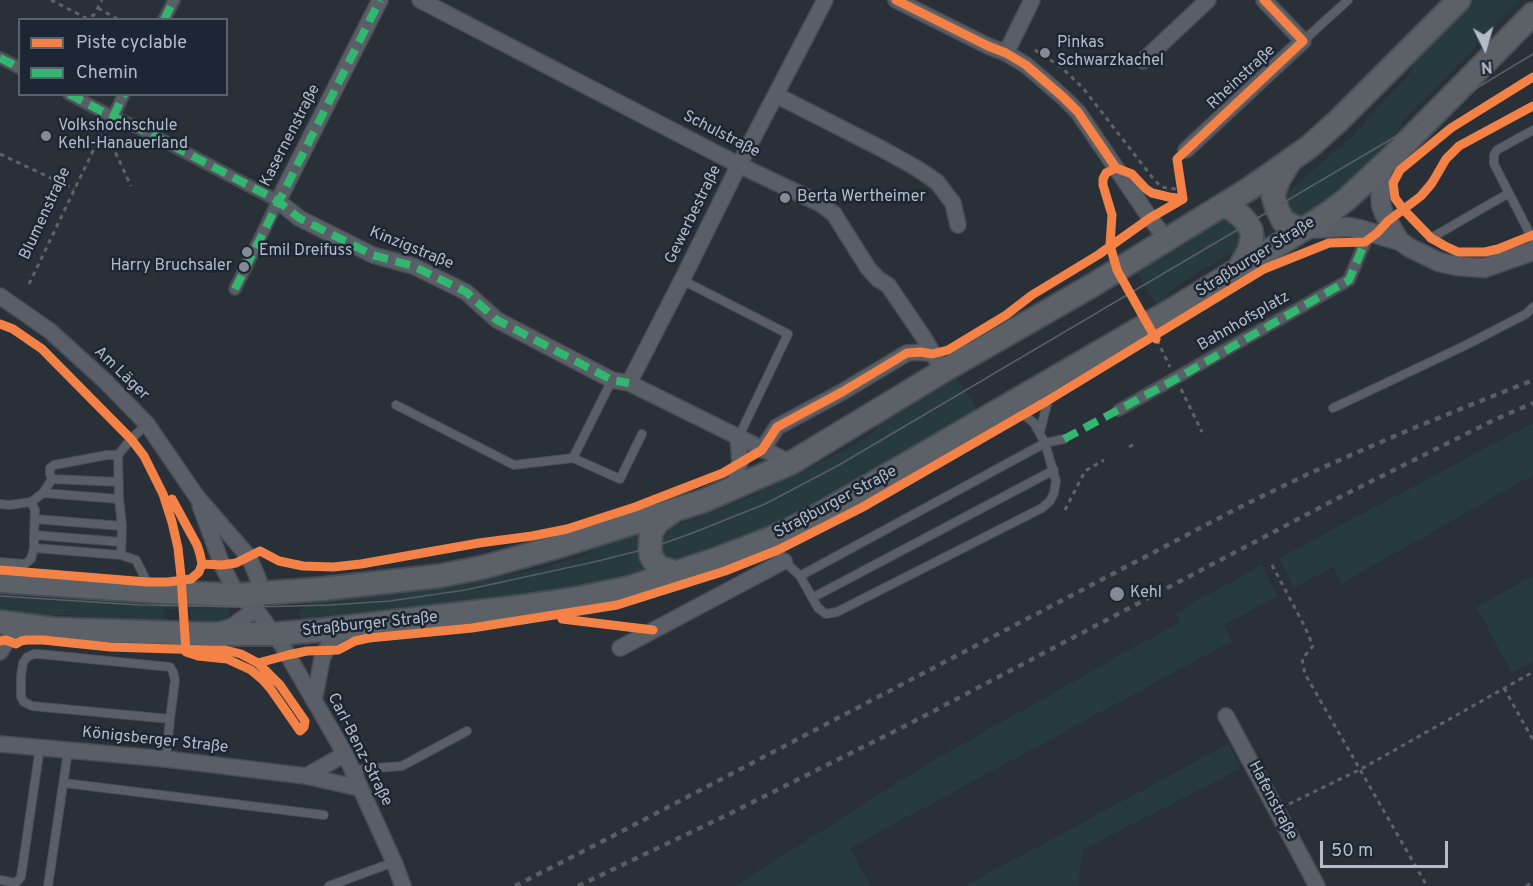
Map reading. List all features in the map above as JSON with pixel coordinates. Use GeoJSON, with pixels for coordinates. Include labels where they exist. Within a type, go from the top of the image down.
{"type":"FeatureCollection","features":[{"type":"Feature","properties":{"kind":"main road"},"geometry":{"type":"LineString","coordinates":[[0,581],[251,599],[439,576],[484,567],[554,548],[672,512],[734,488],[790,463],[938,362],[1093,285],[1222,206],[1288,162],[1338,121],[1459,0]]}},
{"type":"Feature","properties":{"kind":"main road","name":"Straßburger Straße"},"geometry":{"type":"LineString","coordinates":[[0,622],[52,629],[275,634],[426,619],[569,600],[628,588],[717,560],[772,538],[817,516],[1238,270],[1304,229],[1347,199],[1533,14]]}},
{"type":"Feature","properties":{"kind":"main road"},"geometry":{"type":"LineString","coordinates":[[1288,162],[1273,195],[1283,221],[1304,229]]}},
{"type":"Feature","properties":{"kind":"main road"},"geometry":{"type":"LineString","coordinates":[[1222,206],[1232,209],[1241,216],[1251,230],[1249,251],[1238,270]]}},
{"type":"Feature","properties":{"kind":"main road"},"geometry":{"type":"LineString","coordinates":[[672,512],[658,522],[651,532],[650,548],[651,556],[658,567],[676,573]]}},
{"type":"Feature","properties":{"kind":"street"},"geometry":{"type":"LineString","coordinates":[[165,18],[174,0]]}},
{"type":"Feature","properties":{"kind":"street","name":"Kasernenstraße"},"geometry":{"type":"LineString","coordinates":[[235,289],[380,0]]}},
{"type":"Feature","properties":{"kind":"street","name":"Schulstraße"},"geometry":{"type":"LineString","coordinates":[[420,0],[739,165],[821,204],[834,214],[868,268],[878,279],[888,285],[938,362]]}},
{"type":"Feature","properties":{"kind":"street","name":"Gewerbestraße"},"geometry":{"type":"LineString","coordinates":[[629,383],[825,0]]}},
{"type":"Feature","properties":{"kind":"street"},"geometry":{"type":"LineString","coordinates":[[896,0],[1006,53],[1026,65],[1064,97],[1078,112],[1167,240]]}},
{"type":"Feature","properties":{"kind":"street"},"geometry":{"type":"LineString","coordinates":[[1006,53],[1032,0]]}},
{"type":"Feature","properties":{"kind":"street"},"geometry":{"type":"LineString","coordinates":[[1143,61],[1208,0]]}},
{"type":"Feature","properties":{"kind":"street"},"geometry":{"type":"LineString","coordinates":[[1264,0],[1303,41]]}},
{"type":"Feature","properties":{"kind":"street","name":"Rheinstraße"},"geometry":{"type":"LineString","coordinates":[[1186,150],[1303,41]]}},
{"type":"Feature","properties":{"kind":"street"},"geometry":{"type":"LineString","coordinates":[[0,58],[18,67]]}},
{"type":"Feature","properties":{"kind":"street"},"geometry":{"type":"LineString","coordinates":[[776,95],[863,139],[937,182],[953,203],[958,225]]}},
{"type":"Feature","properties":{"kind":"street","name":"Kinzigstraße"},"geometry":{"type":"LineString","coordinates":[[73,96],[278,201],[299,218],[373,255],[413,266],[466,292],[497,320],[612,380],[629,383],[790,463]]}},
{"type":"Feature","properties":{"kind":"street"},"geometry":{"type":"LineString","coordinates":[[113,117],[123,96]]}},
{"type":"Feature","properties":{"kind":"street"},"geometry":{"type":"LineString","coordinates":[[1384,164],[1380,184],[1381,205],[1400,242]]}},
{"type":"Feature","properties":{"kind":"street"},"geometry":{"type":"LineString","coordinates":[[1304,229],[1348,227],[1377,233],[1439,261],[1473,268],[1493,265],[1533,251]]}},
{"type":"Feature","properties":{"kind":"street","name":"Bahnhofsplatz"},"geometry":{"type":"LineString","coordinates":[[1119,410],[1349,280],[1365,242]]}},
{"type":"Feature","properties":{"kind":"street","name":"Am Läger"},"geometry":{"type":"LineString","coordinates":[[1,298],[50,331],[105,381],[147,424],[197,497],[249,557],[259,581],[251,599],[222,565],[197,497]]}},
{"type":"Feature","properties":{"kind":"street"},"geometry":{"type":"LineString","coordinates":[[762,450],[777,427],[842,392],[907,352],[921,352],[938,362]]}},
{"type":"Feature","properties":{"kind":"street"},"geometry":{"type":"LineString","coordinates":[[734,488],[740,462],[738,438]]}},
{"type":"Feature","properties":{"kind":"street"},"geometry":{"type":"LineString","coordinates":[[620,648],[784,561]]}},
{"type":"Feature","properties":{"kind":"street"},"geometry":{"type":"LineString","coordinates":[[204,634],[231,627],[249,614],[251,599]]}},
{"type":"Feature","properties":{"kind":"street","name":"Carl-Benz-Straße"},"geometry":{"type":"LineString","coordinates":[[251,599],[288,655],[345,754],[403,886]]}},
{"type":"Feature","properties":{"kind":"street"},"geometry":{"type":"LineString","coordinates":[[0,652],[10,635],[27,626]]}},
{"type":"Feature","properties":{"kind":"street"},"geometry":{"type":"LineString","coordinates":[[314,701],[322,659],[331,639],[356,626]]}},
{"type":"Feature","properties":{"kind":"street","name":"Hafenstraße"},"geometry":{"type":"LineString","coordinates":[[1226,716],[1317,886]]}},
{"type":"Feature","properties":{"kind":"street","name":"Königsberger Straße"},"geometry":{"type":"LineString","coordinates":[[0,744],[166,759],[306,776],[359,788]]}},
{"type":"Feature","properties":{"kind":"street"},"geometry":{"type":"LineString","coordinates":[[306,776],[345,754]]}},
{"type":"Feature","properties":{"kind":"lane"},"geometry":{"type":"LineString","coordinates":[[1303,41],[1348,0]]}},
{"type":"Feature","properties":{"kind":"lane"},"geometry":{"type":"LineString","coordinates":[[1533,129],[1497,150],[1494,155],[1494,164],[1533,240]]}},
{"type":"Feature","properties":{"kind":"lane"},"geometry":{"type":"LineString","coordinates":[[1431,238],[1509,193]]}},
{"type":"Feature","properties":{"kind":"lane"},"geometry":{"type":"LineString","coordinates":[[682,280],[788,333],[738,438]]}},
{"type":"Feature","properties":{"kind":"lane"},"geometry":{"type":"LineString","coordinates":[[1333,408],[1464,346],[1526,314],[1533,307]]}},
{"type":"Feature","properties":{"kind":"lane"},"geometry":{"type":"LineString","coordinates":[[1040,432],[1053,379]]}},
{"type":"Feature","properties":{"kind":"lane"},"geometry":{"type":"LineString","coordinates":[[573,458],[612,380]]}},
{"type":"Feature","properties":{"kind":"lane"},"geometry":{"type":"LineString","coordinates":[[396,405],[514,465],[573,458],[620,479],[642,434]]}},
{"type":"Feature","properties":{"kind":"lane"},"geometry":{"type":"LineString","coordinates":[[772,538],[784,561],[800,576],[818,609],[826,614],[837,612],[1042,508],[1054,494],[1056,481],[1040,432],[1034,423],[1023,414],[996,412]]}},
{"type":"Feature","properties":{"kind":"lane"},"geometry":{"type":"LineString","coordinates":[[121,555],[122,526],[118,455],[147,424]]}},
{"type":"Feature","properties":{"kind":"lane"},"geometry":{"type":"LineString","coordinates":[[800,576],[1045,443],[1064,438]]}},
{"type":"Feature","properties":{"kind":"lane"},"geometry":{"type":"LineString","coordinates":[[52,479],[50,468],[54,465],[118,455]]}},
{"type":"Feature","properties":{"kind":"lane"},"geometry":{"type":"LineString","coordinates":[[812,598],[1054,470]]}},
{"type":"Feature","properties":{"kind":"lane"},"geometry":{"type":"LineString","coordinates":[[52,479],[118,482]]}},
{"type":"Feature","properties":{"kind":"lane"},"geometry":{"type":"LineString","coordinates":[[0,504],[31,502],[42,493],[52,479]]}},
{"type":"Feature","properties":{"kind":"lane"},"geometry":{"type":"LineString","coordinates":[[42,493],[119,499]]}},
{"type":"Feature","properties":{"kind":"lane"},"geometry":{"type":"LineString","coordinates":[[0,562],[26,564],[31,559],[34,548],[36,510],[31,502]]}},
{"type":"Feature","properties":{"kind":"lane"},"geometry":{"type":"LineString","coordinates":[[35,519],[122,526]]}},
{"type":"Feature","properties":{"kind":"lane"},"geometry":{"type":"LineString","coordinates":[[34,535],[121,542]]}},
{"type":"Feature","properties":{"kind":"lane"},"geometry":{"type":"LineString","coordinates":[[34,548],[121,555],[136,560],[147,582],[161,592]]}},
{"type":"Feature","properties":{"kind":"lane"},"geometry":{"type":"LineString","coordinates":[[166,759],[175,680],[170,667],[33,654],[23,663],[21,697],[24,702],[32,706],[170,719]]}},
{"type":"Feature","properties":{"kind":"lane"},"geometry":{"type":"LineString","coordinates":[[352,770],[402,766],[467,731]]}},
{"type":"Feature","properties":{"kind":"lane"},"geometry":{"type":"LineString","coordinates":[[0,880],[16,883],[21,877],[40,747]]}},
{"type":"Feature","properties":{"kind":"lane"},"geometry":{"type":"LineString","coordinates":[[48,886],[68,751]]}},
{"type":"Feature","properties":{"kind":"lane"},"geometry":{"type":"LineString","coordinates":[[64,783],[324,815]]}},
{"type":"Feature","properties":{"kind":"lane"},"geometry":{"type":"LineString","coordinates":[[328,886],[394,862]]}},
{"type":"Feature","properties":{"kind":"path"},"geometry":{"type":"LineString","coordinates":[[51,0],[86,18],[94,15],[102,0]]}},
{"type":"Feature","properties":{"kind":"path"},"geometry":{"type":"LineString","coordinates":[[98,8],[116,18]]}},
{"type":"Feature","properties":{"kind":"path"},"geometry":{"type":"LineString","coordinates":[[1443,133],[1533,77]]}},
{"type":"Feature","properties":{"kind":"path"},"geometry":{"type":"LineString","coordinates":[[103,127],[131,186]]}},
{"type":"Feature","properties":{"kind":"path"},"geometry":{"type":"LineString","coordinates":[[1152,193],[1183,199],[1178,159],[1186,150]]}},
{"type":"Feature","properties":{"kind":"path"},"geometry":{"type":"LineString","coordinates":[[0,154],[74,189]]}},
{"type":"Feature","properties":{"kind":"path"},"geometry":{"type":"LineString","coordinates":[[1129,447],[1136,443]]}},
{"type":"Feature","properties":{"kind":"path"},"geometry":{"type":"LineString","coordinates":[[144,456],[168,507],[178,548],[181,576]]}},
{"type":"Feature","properties":{"kind":"path"},"geometry":{"type":"LineString","coordinates":[[1065,510],[1084,471],[1104,460]]}},
{"type":"Feature","properties":{"kind":"path"},"geometry":{"type":"LineString","coordinates":[[1272,565],[1313,646],[1302,659],[1305,674],[1427,886]]}},
{"type":"Feature","properties":{"kind":"path"},"geometry":{"type":"LineString","coordinates":[[571,620],[653,630]]}},
{"type":"Feature","properties":{"kind":"path"},"geometry":{"type":"LineString","coordinates":[[186,652],[198,656],[227,659],[251,670],[270,688],[300,731]]}},
{"type":"Feature","properties":{"kind":"path"},"geometry":{"type":"LineString","coordinates":[[1277,810],[1360,769],[1533,672]]}},
{"type":"Feature","properties":{"kind":"path"},"geometry":{"type":"LineString","coordinates":[[1504,688],[1533,740]]}},
{"type":"Feature","properties":{"kind":"path"},"geometry":{"type":"LineString","coordinates":[[1526,886],[1533,882]]}},
{"type":"Feature","properties":{"kind":"green space"},"geometry":{"type":"Polygon","coordinates":[[[1471,0],[1521,0],[1405,118],[1391,143],[1336,196],[1300,219],[1288,214],[1285,199],[1288,192],[1350,138],[1409,75],[1419,54],[1471,0]]]}},
{"type":"Feature","properties":{"kind":"green space"},"geometry":{"type":"Polygon","coordinates":[[[1226,218],[1240,222],[1243,244],[1179,284],[1157,306],[1136,270],[1226,218]]]}},
{"type":"Feature","properties":{"kind":"green space"},"geometry":{"type":"Polygon","coordinates":[[[956,376],[979,412],[782,522],[738,541],[675,562],[665,557],[659,543],[670,528],[757,494],[851,447],[873,433],[878,422],[956,376]]]}},
{"type":"Feature","properties":{"kind":"green space"},"geometry":{"type":"Polygon","coordinates":[[[1533,423],[1533,475],[1342,583],[1333,567],[1294,588],[1279,558],[1533,423]]]}},
{"type":"Feature","properties":{"kind":"green space"},"geometry":{"type":"Polygon","coordinates":[[[640,531],[639,541],[650,572],[600,587],[309,621],[301,619],[299,615],[309,602],[320,599],[473,582],[537,569],[580,557],[600,546],[640,531]]]}},
{"type":"Feature","properties":{"kind":"green space"},"geometry":{"type":"Polygon","coordinates":[[[1261,565],[1278,596],[1224,625],[1232,641],[850,848],[871,886],[735,886],[924,766],[1179,622],[1176,613],[1261,565]]]}},
{"type":"Feature","properties":{"kind":"green space"},"geometry":{"type":"Polygon","coordinates":[[[1533,576],[1533,662],[1512,673],[1476,607],[1533,576]]]}},
{"type":"Feature","properties":{"kind":"green space"},"geometry":{"type":"Polygon","coordinates":[[[0,590],[174,601],[175,609],[164,609],[165,621],[61,615],[39,619],[0,617],[0,590]]]}},
{"type":"Feature","properties":{"kind":"green space"},"geometry":{"type":"Polygon","coordinates":[[[189,600],[227,603],[230,611],[228,617],[224,622],[191,621],[189,600]]]}},
{"type":"Feature","properties":{"kind":"green space"},"geometry":{"type":"Polygon","coordinates":[[[1228,744],[1241,768],[1083,850],[1078,886],[965,886],[1228,744]]]}},
{"type":"Feature","properties":{"kind":"tram line"},"geometry":{"type":"LineString","coordinates":[[0,596],[140,605],[254,607],[390,601],[465,590],[594,562],[650,548],[690,534],[765,504],[839,465],[1533,54]]}},
{"type":"Feature","properties":{"kind":"railway"},"geometry":{"type":"LineString","coordinates":[[515,886],[1244,505],[1351,455],[1533,380]]}},
{"type":"Feature","properties":{"kind":"railway"},"geometry":{"type":"LineString","coordinates":[[578,886],[909,724],[1340,497],[1533,403]]}},
{"type":"Feature","properties":{"kind":"marked path"},"geometry":{"type":"LineString","coordinates":[[165,18],[174,0]]}},
{"type":"Feature","properties":{"kind":"marked path"},"geometry":{"type":"LineString","coordinates":[[235,289],[380,0]]}},
{"type":"Feature","properties":{"kind":"marked path"},"geometry":{"type":"LineString","coordinates":[[0,58],[18,67]]}},
{"type":"Feature","properties":{"kind":"marked path"},"geometry":{"type":"LineString","coordinates":[[73,96],[269,196],[299,218],[373,255],[413,266],[466,292],[497,320],[612,380],[629,383]]}},
{"type":"Feature","properties":{"kind":"marked path"},"geometry":{"type":"LineString","coordinates":[[113,117],[123,96]]}},
{"type":"Feature","properties":{"kind":"marked path"},"geometry":{"type":"LineString","coordinates":[[1064,439],[1176,379],[1349,280],[1365,242]]}},
{"type":"Feature","properties":{"kind":"cycle path"},"geometry":{"type":"LineString","coordinates":[[896,0],[1026,65],[1078,112],[1116,168]]}},
{"type":"Feature","properties":{"kind":"cycle path"},"geometry":{"type":"LineString","coordinates":[[1183,199],[1177,159],[1303,41],[1264,0]]}},
{"type":"Feature","properties":{"kind":"cycle path"},"geometry":{"type":"LineString","coordinates":[[1533,77],[1451,128],[1400,170],[1393,183],[1395,198],[1403,209],[1431,238],[1458,252],[1485,252],[1533,235]]}},
{"type":"Feature","properties":{"kind":"cycle path"},"geometry":{"type":"LineString","coordinates":[[258,663],[307,651],[338,650],[355,641],[369,638],[472,628],[617,605],[725,571],[778,550],[861,508],[1047,401],[1264,269],[1329,243],[1365,242],[1421,196],[1432,183],[1446,159],[1459,146],[1533,106]]}},
{"type":"Feature","properties":{"kind":"cycle path"},"geometry":{"type":"LineString","coordinates":[[1156,339],[1117,270],[1110,245],[1112,215],[1103,179],[1106,173],[1116,168],[1132,174],[1152,193],[1183,199]]}},
{"type":"Feature","properties":{"kind":"cycle path"},"geometry":{"type":"LineString","coordinates":[[202,564],[236,563],[260,551],[279,561],[303,566],[333,567],[361,564],[567,529],[635,507],[723,473],[762,450],[777,427],[907,353],[932,354],[948,350],[1006,315],[1032,295],[1183,199]]}},
{"type":"Feature","properties":{"kind":"cycle path"},"geometry":{"type":"LineString","coordinates":[[0,324],[13,329],[42,349],[131,439],[144,456],[163,494],[178,548],[181,576],[186,652],[198,656],[227,659],[251,670],[270,688],[300,731],[304,727],[305,721],[280,685],[258,663],[241,654],[225,650],[207,650],[174,649],[110,647],[43,640],[27,640],[16,644],[6,640],[0,641]]}},
{"type":"Feature","properties":{"kind":"cycle path"},"geometry":{"type":"LineString","coordinates":[[0,570],[147,582],[191,579],[199,572],[202,564],[200,554],[172,499]]}},
{"type":"Feature","properties":{"kind":"cycle path"},"geometry":{"type":"LineString","coordinates":[[562,619],[653,630]]}},
{"type":"Feature","properties":{"kind":"place","name":"Pinkas Schwarzkachel"},"geometry":{"type":"Point","coordinates":[1045,53]}},
{"type":"Feature","properties":{"kind":"place","name":"Volkshochschule Kehl-Hanauerland"},"geometry":{"type":"Point","coordinates":[46,136]}},
{"type":"Feature","properties":{"kind":"place","name":"Berta Wertheimer"},"geometry":{"type":"Point","coordinates":[785,198]}},
{"type":"Feature","properties":{"kind":"place","name":"Emil Dreifuss"},"geometry":{"type":"Point","coordinates":[247,252]}},
{"type":"Feature","properties":{"kind":"place","name":"Harry Bruchsaler"},"geometry":{"type":"Point","coordinates":[244,267]}},
{"type":"Feature","properties":{"kind":"place","name":"Kehl"},"geometry":{"type":"Point","coordinates":[1117,594]}}]}
